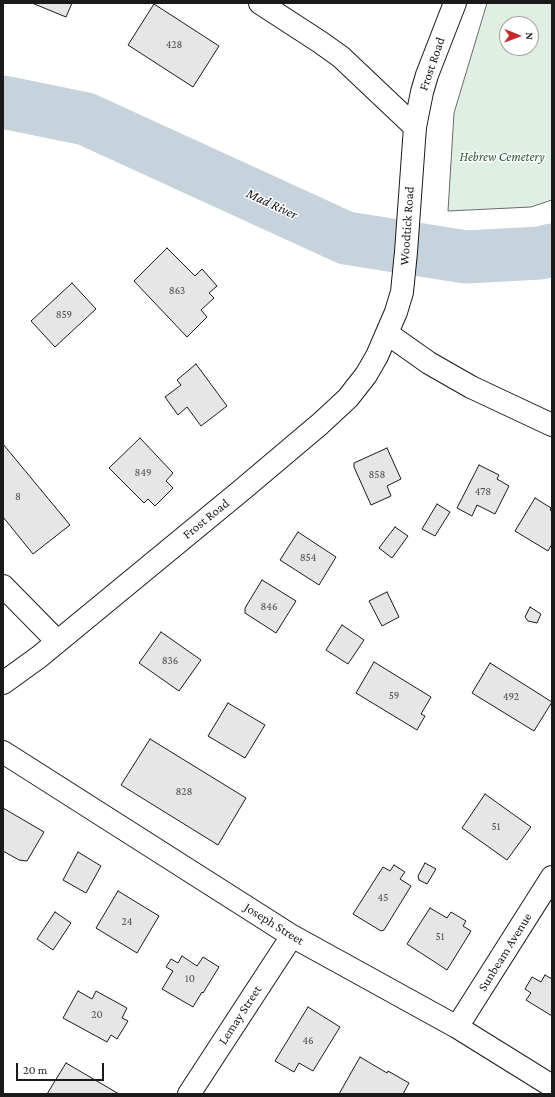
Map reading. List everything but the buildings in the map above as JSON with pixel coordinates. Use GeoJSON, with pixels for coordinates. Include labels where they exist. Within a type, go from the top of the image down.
{"type":"FeatureCollection","features":[{"type":"Feature","properties":{"kind":"street"},"geometry":{"type":"LineString","coordinates":[[260,3],[320,42],[340,57],[415,127]]}},
{"type":"Feature","properties":{"kind":"street","name":"Frost Road"},"geometry":{"type":"LineString","coordinates":[[415,127],[427,75],[455,3]]}},
{"type":"Feature","properties":{"kind":"street","name":"Woodtick Road"},"geometry":{"type":"LineString","coordinates":[[388,334],[396,312],[403,280],[415,127]]}},
{"type":"Feature","properties":{"kind":"street"},"geometry":{"type":"LineString","coordinates":[[388,334],[429,363],[471,387],[552,425]]}},
{"type":"Feature","properties":{"kind":"street","name":"Frost Road"},"geometry":{"type":"LineString","coordinates":[[3,683],[39,657],[290,449],[348,398],[366,375],[388,334]]}},
{"type":"Feature","properties":{"kind":"street"},"geometry":{"type":"LineString","coordinates":[[3,586],[57,641]]}},
{"type":"Feature","properties":{"kind":"street","name":"Joseph Street"},"geometry":{"type":"LineString","coordinates":[[3,752],[292,936],[458,1027],[552,1086]]}},
{"type":"Feature","properties":{"kind":"street","name":"Sunbeam Avenue"},"geometry":{"type":"LineString","coordinates":[[458,1027],[552,877]]}},
{"type":"Feature","properties":{"kind":"street","name":"Lemay Street"},"geometry":{"type":"LineString","coordinates":[[189,1094],[292,936]]}},
{"type":"Feature","properties":{"kind":"green space","name":"Hebrew Cemetery"},"geometry":{"type":"Polygon","coordinates":[[[487,3],[552,3],[552,200],[531,207],[448,211],[454,113],[487,3]]]}},
{"type":"Feature","properties":{"kind":"waterway","name":"Mad River"},"geometry":{"type":"LineString","coordinates":[[3,102],[86,119],[346,238],[466,257],[540,253],[552,250]]}}]}
